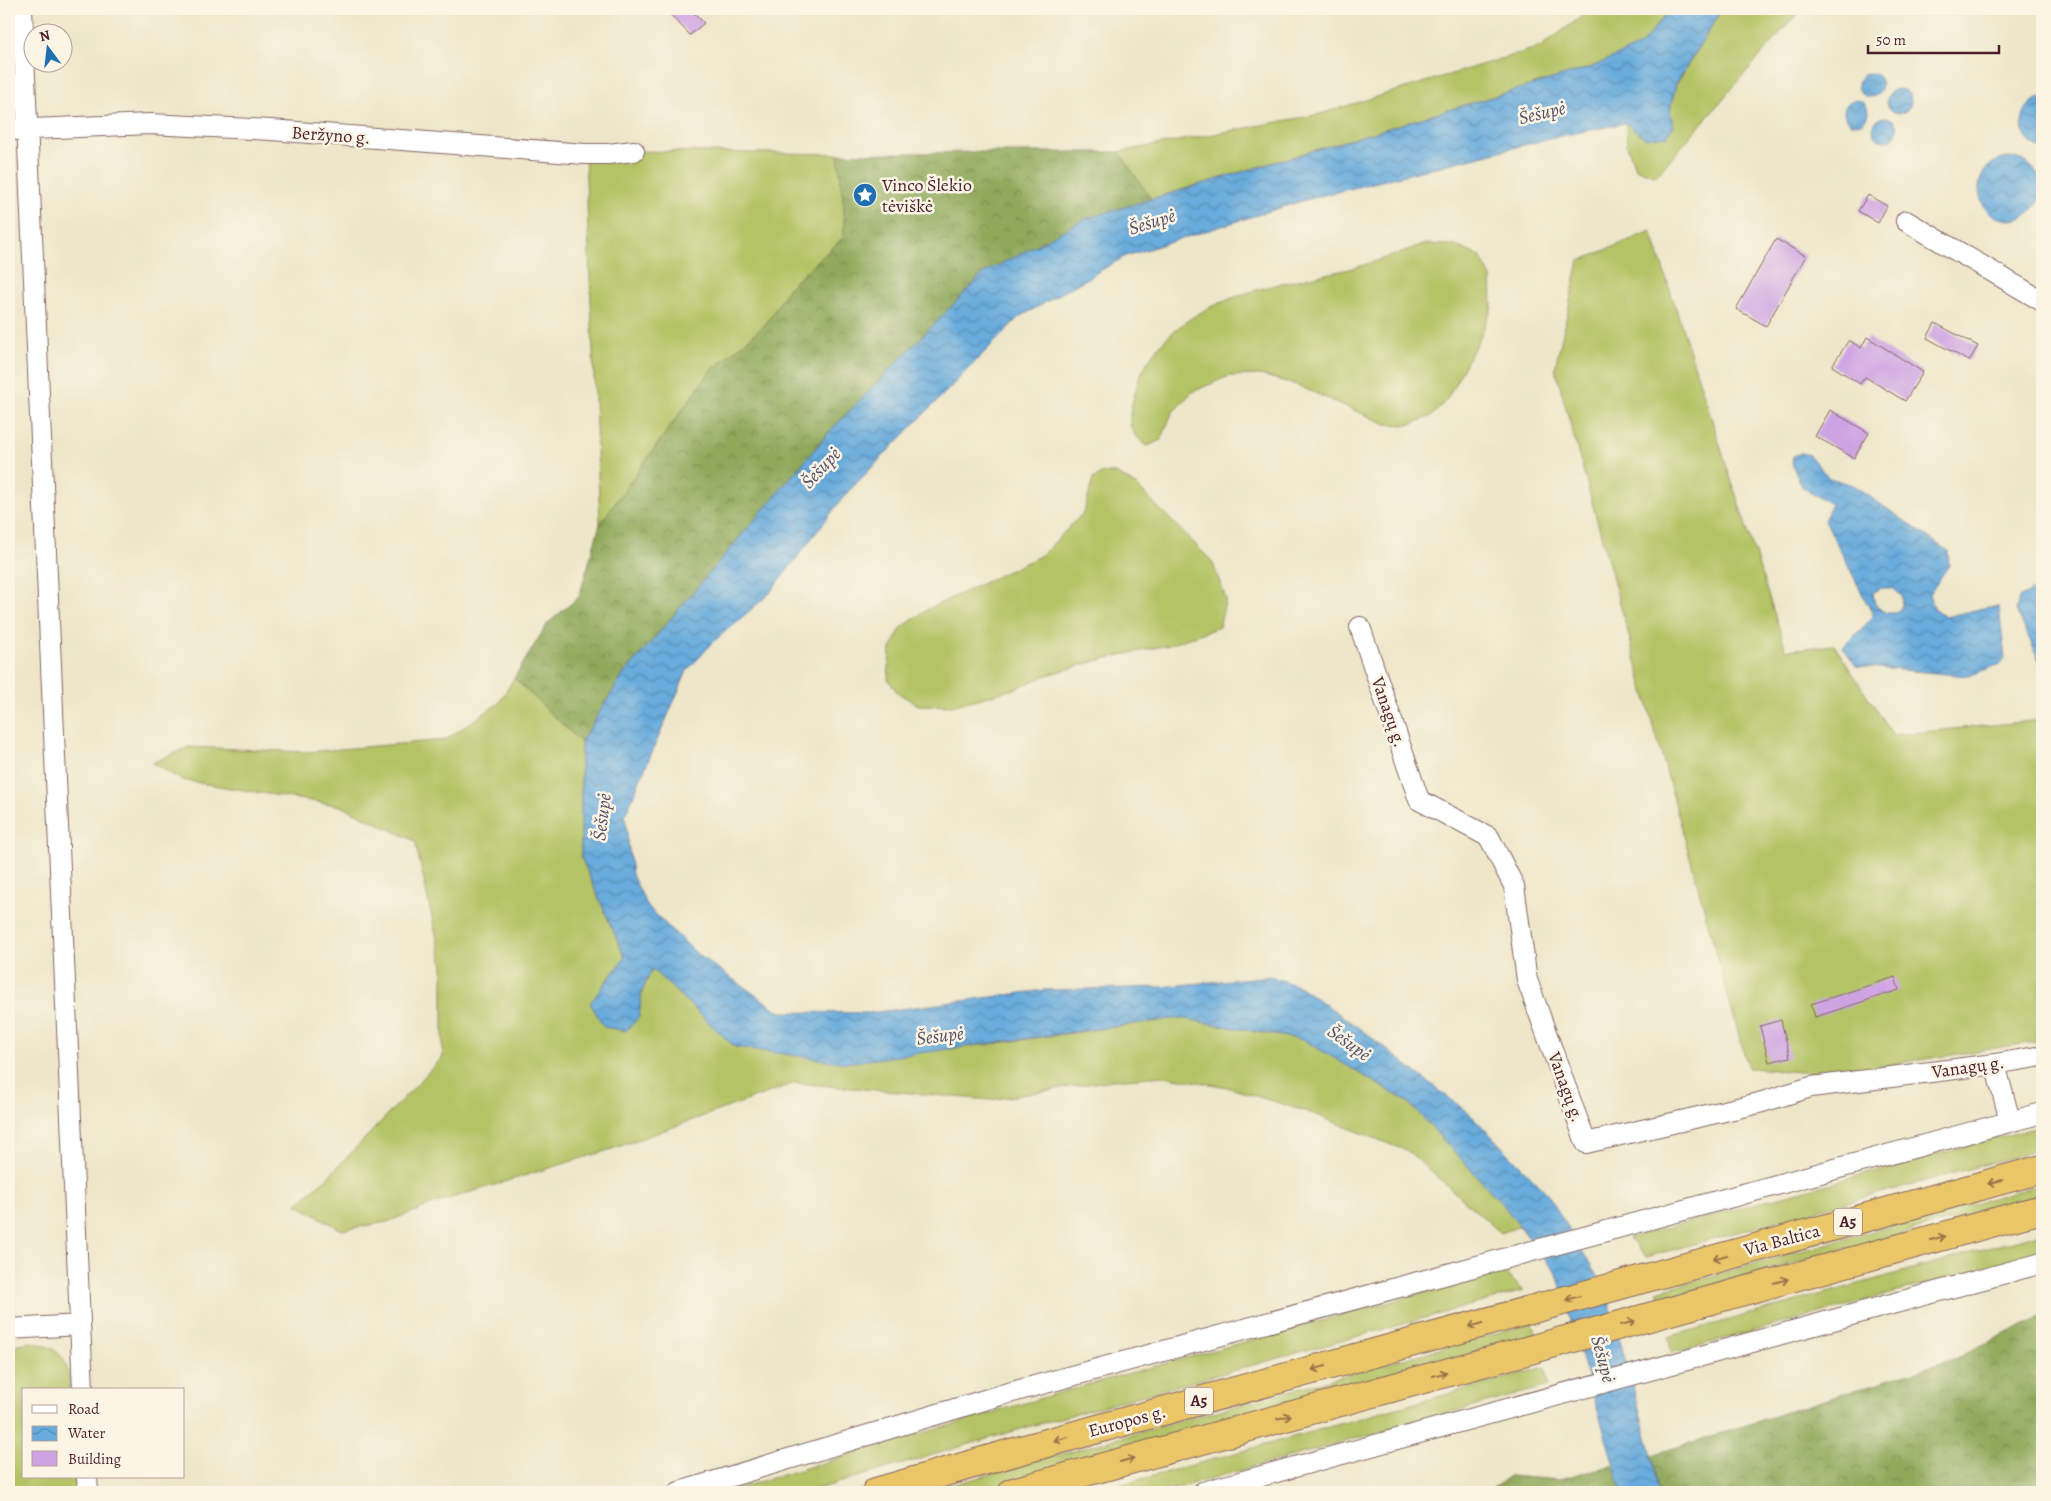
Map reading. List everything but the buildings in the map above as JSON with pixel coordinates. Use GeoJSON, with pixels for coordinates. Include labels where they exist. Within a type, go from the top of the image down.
{"type":"FeatureCollection","features":[{"type":"Feature","properties":{"kind":"highway","name":"Via Baltica"},"geometry":{"type":"LineString","coordinates":[[1522,1312],[2042,1169]]}},
{"type":"Feature","properties":{"kind":"highway","name":"A5"},"geometry":{"type":"LineString","coordinates":[[1012,1492],[2042,1209]]}},
{"type":"Feature","properties":{"kind":"highway","name":"Europos g."},"geometry":{"type":"LineString","coordinates":[[876,1492],[1522,1312]]}},
{"type":"Feature","properties":{"kind":"street"},"geometry":{"type":"LineString","coordinates":[[22,9],[18,130],[83,1388]]}},
{"type":"Feature","properties":{"kind":"street","name":"Beržyno g."},"geometry":{"type":"LineString","coordinates":[[18,130],[150,124],[271,130],[585,154],[634,151]]}},
{"type":"Feature","properties":{"kind":"street"},"geometry":{"type":"LineString","coordinates":[[1906,221],[2042,301]]}},
{"type":"Feature","properties":{"kind":"street","name":"Vanagų g."},"geometry":{"type":"LineString","coordinates":[[1360,627],[1418,800],[1489,837],[1514,886],[1527,980],[1586,1143],[1759,1103],[1811,1087],[1995,1064],[2042,1056]]}},
{"type":"Feature","properties":{"kind":"street"},"geometry":{"type":"LineString","coordinates":[[1995,1064],[2010,1121]]}},
{"type":"Feature","properties":{"kind":"street"},"geometry":{"type":"LineString","coordinates":[[679,1492],[992,1398],[2042,1112]]}},
{"type":"Feature","properties":{"kind":"street"},"geometry":{"type":"LineString","coordinates":[[1204,1492],[2042,1264]]}},
{"type":"Feature","properties":{"kind":"street"},"geometry":{"type":"LineString","coordinates":[[9,1329],[80,1325]]}},
{"type":"Feature","properties":{"kind":"street"},"geometry":{"type":"LineString","coordinates":[[87,1478],[88,1492]]}},
{"type":"Feature","properties":{"kind":"green space"},"geometry":{"type":"Polygon","coordinates":[[[1592,9],[1670,9],[1642,44],[1592,67],[1151,199],[1119,152],[1320,114],[1540,47],[1592,9]]]}},
{"type":"Feature","properties":{"kind":"green space"},"geometry":{"type":"Polygon","coordinates":[[[1722,9],[1801,9],[1656,176],[1635,168],[1627,145],[1626,123],[1645,138],[1673,126],[1670,110],[1675,87],[1722,9]]]}},
{"type":"Feature","properties":{"kind":"green space"},"geometry":{"type":"Polygon","coordinates":[[[634,151],[838,154],[844,208],[844,237],[790,286],[766,324],[709,373],[600,524],[585,154],[634,151]]]}},
{"type":"Feature","properties":{"kind":"green space"},"geometry":{"type":"Polygon","coordinates":[[[1119,152],[1151,199],[1085,219],[984,273],[830,431],[623,675],[581,742],[514,678],[548,623],[579,597],[600,524],[709,373],[766,324],[790,286],[844,237],[844,208],[838,154],[1119,152]]]}},
{"type":"Feature","properties":{"kind":"green space"},"geometry":{"type":"Polygon","coordinates":[[[1651,231],[1786,650],[1834,645],[1893,735],[2042,720],[2042,1041],[1828,1074],[1748,1068],[1555,368],[1579,261],[1651,231]]]}},
{"type":"Feature","properties":{"kind":"green space"},"geometry":{"type":"Polygon","coordinates":[[[1424,244],[1454,245],[1480,256],[1491,277],[1492,307],[1480,337],[1447,399],[1432,416],[1408,425],[1386,424],[1294,384],[1260,375],[1229,376],[1192,392],[1172,413],[1161,440],[1148,446],[1136,437],[1131,425],[1130,412],[1139,378],[1159,347],[1179,327],[1203,311],[1230,299],[1287,282],[1355,268],[1424,244]]]}},
{"type":"Feature","properties":{"kind":"green space"},"geometry":{"type":"Polygon","coordinates":[[[1103,473],[1116,473],[1137,486],[1212,561],[1226,599],[1219,627],[1169,645],[1103,659],[1047,675],[1014,689],[952,706],[918,705],[898,693],[888,680],[890,651],[901,628],[928,609],[1042,555],[1084,512],[1093,479],[1103,473]]]}},
{"type":"Feature","properties":{"kind":"green space"},"geometry":{"type":"Polygon","coordinates":[[[514,678],[581,742],[581,857],[625,958],[602,986],[639,1017],[642,991],[652,969],[735,1047],[985,1045],[1179,1018],[1304,1040],[1408,1102],[1500,1201],[1520,1226],[1501,1233],[1409,1152],[1314,1114],[1227,1087],[1164,1076],[1112,1080],[990,1100],[795,1083],[615,1148],[442,1201],[387,1222],[342,1230],[296,1204],[327,1178],[443,1057],[443,966],[415,841],[341,806],[182,780],[152,763],[189,747],[306,752],[445,740],[499,703],[514,678]]]}},
{"type":"Feature","properties":{"kind":"green space"},"geometry":{"type":"Polygon","coordinates":[[[2042,1126],[2042,1149],[1646,1257],[1629,1238],[2042,1126]]]}},
{"type":"Feature","properties":{"kind":"green space"},"geometry":{"type":"Polygon","coordinates":[[[2042,1184],[2042,1195],[1660,1300],[1657,1291],[2042,1184]]]}},
{"type":"Feature","properties":{"kind":"green space"},"geometry":{"type":"Polygon","coordinates":[[[2042,1233],[2042,1253],[1672,1353],[1668,1337],[2042,1233]]]}},
{"type":"Feature","properties":{"kind":"green space"},"geometry":{"type":"Polygon","coordinates":[[[1504,1271],[1523,1291],[1031,1426],[807,1492],[725,1492],[1079,1387],[1504,1271]]]}},
{"type":"Feature","properties":{"kind":"green space"},"geometry":{"type":"Polygon","coordinates":[[[2042,1316],[2042,1492],[1658,1492],[1652,1455],[1953,1359],[2042,1316]]]}},
{"type":"Feature","properties":{"kind":"green space"},"geometry":{"type":"Polygon","coordinates":[[[1532,1323],[1536,1335],[973,1492],[926,1492],[1532,1323]]]}},
{"type":"Feature","properties":{"kind":"green space"},"geometry":{"type":"Polygon","coordinates":[[[30,1342],[41,1344],[56,1351],[65,1363],[68,1370],[70,1388],[22,1388],[22,1478],[75,1478],[75,1492],[9,1492],[9,1346],[30,1342]]]}},
{"type":"Feature","properties":{"kind":"green space"},"geometry":{"type":"Polygon","coordinates":[[[1545,1367],[1548,1386],[1162,1492],[1095,1492],[1545,1367]]]}},
{"type":"Feature","properties":{"kind":"green space"},"geometry":{"type":"Polygon","coordinates":[[[1614,1464],[1622,1492],[1487,1492],[1511,1476],[1560,1480],[1614,1464]]]}},
{"type":"Feature","properties":{"kind":"water","name":"Šešupė"},"geometry":{"type":"Polygon","coordinates":[[[1670,9],[1722,9],[1676,84],[1670,110],[1673,126],[1667,136],[1645,138],[1626,123],[1560,136],[1305,200],[1126,256],[1018,318],[845,495],[769,594],[713,642],[687,671],[625,815],[632,875],[648,907],[697,954],[780,1012],[870,1013],[1044,990],[1161,987],[1271,976],[1300,987],[1359,1028],[1471,1115],[1547,1193],[1606,1290],[1652,1455],[1658,1492],[1622,1492],[1557,1274],[1500,1201],[1408,1102],[1304,1040],[1179,1018],[846,1063],[735,1047],[652,969],[642,991],[639,1017],[626,1031],[604,1027],[590,1003],[625,958],[581,857],[581,742],[623,675],[830,431],[984,273],[1085,219],[1592,67],[1642,44],[1670,9]]]}},
{"type":"Feature","properties":{"kind":"water"},"geometry":{"type":"Polygon","coordinates":[[[1870,73],[1875,74],[1881,80],[1881,90],[1875,96],[1870,97],[1865,96],[1859,90],[1858,85],[1859,80],[1865,74],[1870,73]]]}},
{"type":"Feature","properties":{"kind":"water"},"geometry":{"type":"Polygon","coordinates":[[[1899,89],[1904,90],[1910,96],[1910,106],[1904,112],[1899,113],[1894,112],[1888,106],[1887,101],[1888,96],[1894,90],[1899,89]]]}},
{"type":"Feature","properties":{"kind":"water"},"geometry":{"type":"Polygon","coordinates":[[[2042,97],[2042,149],[2033,145],[2027,139],[2022,123],[2027,107],[2033,101],[2042,97]]]}},
{"type":"Feature","properties":{"kind":"water"},"geometry":{"type":"Polygon","coordinates":[[[1856,100],[1861,101],[1867,107],[1867,117],[1861,123],[1856,124],[1851,123],[1845,117],[1844,112],[1845,107],[1851,101],[1856,100]]]}},
{"type":"Feature","properties":{"kind":"water"},"geometry":{"type":"Polygon","coordinates":[[[1885,117],[1890,118],[1896,124],[1896,134],[1890,140],[1885,141],[1880,140],[1874,134],[1873,129],[1874,124],[1880,118],[1885,117]]]}},
{"type":"Feature","properties":{"kind":"water"},"geometry":{"type":"Polygon","coordinates":[[[2010,158],[2027,163],[2032,167],[2036,172],[2041,189],[2036,206],[2032,211],[2027,215],[2010,220],[1993,215],[1988,211],[1984,206],[1979,189],[1984,172],[1988,167],[1993,163],[2010,158]]]}},
{"type":"Feature","properties":{"kind":"water"},"geometry":{"type":"Polygon","coordinates":[[[1801,453],[1809,455],[1829,478],[1853,485],[1948,551],[1949,565],[1929,595],[1935,609],[1945,617],[1988,607],[1999,607],[2005,658],[2000,664],[1969,676],[1856,666],[1843,647],[1872,618],[1872,613],[1825,520],[1831,504],[1801,486],[1792,463],[1793,456],[1801,453]],[[1880,588],[1873,593],[1875,604],[1886,613],[1895,613],[1901,608],[1902,597],[1893,588],[1880,588]]]}},
{"type":"Feature","properties":{"kind":"water"},"geometry":{"type":"Polygon","coordinates":[[[2039,587],[2042,589],[2042,661],[2039,660],[2016,610],[2019,598],[2039,587]]]}},
{"type":"Feature","properties":{"kind":"place","name":"Vinco Šlekio tėviškė"},"geometry":{"type":"Point","coordinates":[865,195]}}]}
